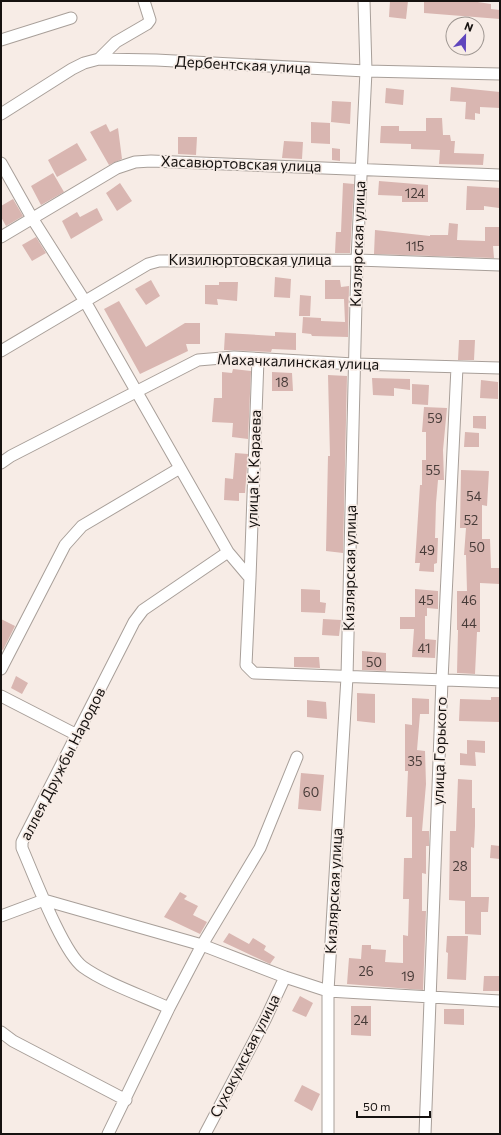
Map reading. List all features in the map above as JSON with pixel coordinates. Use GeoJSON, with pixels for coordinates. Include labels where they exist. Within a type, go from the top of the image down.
{"type":"FeatureCollection","features":[{"type":"Feature","properties":{"kind":"street"},"geometry":{"type":"LineString","coordinates":[[99,59],[116,42],[147,24],[150,20],[144,1]]}},
{"type":"Feature","properties":{"kind":"street","name":"Кизлярская улица"},"geometry":{"type":"LineString","coordinates":[[328,1134],[328,992],[347,677],[357,260],[366,71],[364,1]]}},
{"type":"Feature","properties":{"kind":"street"},"geometry":{"type":"LineString","coordinates":[[1,40],[71,18]]}},
{"type":"Feature","properties":{"kind":"street","name":"Дербентская улица"},"geometry":{"type":"LineString","coordinates":[[1,114],[72,69],[84,63],[99,59],[156,60],[366,71],[500,74]]}},
{"type":"Feature","properties":{"kind":"street","name":"Хасавюртовская улица"},"geometry":{"type":"LineString","coordinates":[[1,237],[117,168],[135,162],[152,161],[500,175]]}},
{"type":"Feature","properties":{"kind":"street"},"geometry":{"type":"LineString","coordinates":[[1,163],[32,218],[86,303],[228,552],[250,578]]}},
{"type":"Feature","properties":{"kind":"street","name":"Кизилюртовская улица"},"geometry":{"type":"LineString","coordinates":[[1,352],[86,303],[148,264],[159,261],[357,260],[500,265]]}},
{"type":"Feature","properties":{"kind":"street","name":"Махачкалинская улица"},"geometry":{"type":"LineString","coordinates":[[1,463],[11,456],[198,360],[234,357],[354,364],[500,368]]}},
{"type":"Feature","properties":{"kind":"street","name":"улица К. Караева"},"geometry":{"type":"LineString","coordinates":[[258,359],[246,665],[250,671],[254,673],[347,677]]}},
{"type":"Feature","properties":{"kind":"street","name":"улица Горького"},"geometry":{"type":"LineString","coordinates":[[425,1134],[442,680],[457,367]]}},
{"type":"Feature","properties":{"kind":"street"},"geometry":{"type":"LineString","coordinates":[[1,669],[65,544],[73,534],[82,526],[180,468]]}},
{"type":"Feature","properties":{"kind":"street","name":"аллея Дружбы Народов"},"geometry":{"type":"LineString","coordinates":[[169,1008],[82,967],[72,957],[44,900],[22,848],[22,842],[134,622],[143,610],[228,552]]}},
{"type":"Feature","properties":{"kind":"street"},"geometry":{"type":"LineString","coordinates":[[347,677],[500,682]]}},
{"type":"Feature","properties":{"kind":"street"},"geometry":{"type":"LineString","coordinates":[[1,696],[77,734]]}},
{"type":"Feature","properties":{"kind":"street"},"geometry":{"type":"LineString","coordinates":[[108,1134],[126,1100],[169,1008],[202,945],[260,848],[297,757]]}},
{"type":"Feature","properties":{"kind":"street"},"geometry":{"type":"LineString","coordinates":[[1,916],[44,900],[202,945],[328,992],[431,996],[500,1001]]}},
{"type":"Feature","properties":{"kind":"street","name":"Сухокумская улица"},"geometry":{"type":"LineString","coordinates":[[205,1134],[265,1020],[285,977]]}},
{"type":"Feature","properties":{"kind":"street"},"geometry":{"type":"LineString","coordinates":[[1,1032],[13,1040],[126,1100]]}},
{"type":"Feature","properties":{"kind":"street"},"geometry":{"type":"LineString","coordinates":[[320,1134],[329,1119]]}},
{"type":"Feature","properties":{"kind":"building"},"geometry":{"type":"Polygon","coordinates":[[[390,1],[408,1],[406,19],[389,17],[390,1]]]}},
{"type":"Feature","properties":{"kind":"building"},"geometry":{"type":"Polygon","coordinates":[[[424,1],[471,1],[491,4],[491,9],[500,10],[500,19],[485,18],[485,16],[424,13],[424,1]]]}},
{"type":"Feature","properties":{"kind":"building"},"geometry":{"type":"Polygon","coordinates":[[[451,87],[500,92],[500,108],[480,107],[480,114],[475,113],[475,120],[465,119],[466,102],[450,101],[451,87]]]}},
{"type":"Feature","properties":{"kind":"building"},"geometry":{"type":"Polygon","coordinates":[[[386,88],[404,90],[403,105],[385,103],[386,88]]]}},
{"type":"Feature","properties":{"kind":"building"},"geometry":{"type":"Polygon","coordinates":[[[332,101],[351,102],[350,124],[331,122],[332,101]]]}},
{"type":"Feature","properties":{"kind":"building"},"geometry":{"type":"Polygon","coordinates":[[[426,118],[442,118],[443,135],[450,135],[451,141],[455,141],[454,153],[484,154],[483,165],[439,164],[440,150],[411,149],[411,144],[380,143],[381,126],[399,126],[399,131],[426,131],[426,118]]]}},
{"type":"Feature","properties":{"kind":"building"},"geometry":{"type":"Polygon","coordinates":[[[311,122],[330,123],[330,144],[311,143],[311,122]]]}},
{"type":"Feature","properties":{"kind":"building"},"geometry":{"type":"Polygon","coordinates":[[[106,124],[110,132],[118,128],[122,159],[109,165],[90,132],[106,124]]]}},
{"type":"Feature","properties":{"kind":"building"},"geometry":{"type":"Polygon","coordinates":[[[178,137],[197,137],[196,155],[178,154],[178,137]]]}},
{"type":"Feature","properties":{"kind":"building"},"geometry":{"type":"Polygon","coordinates":[[[284,141],[303,142],[302,159],[282,158],[284,141]]]}},
{"type":"Feature","properties":{"kind":"building"},"geometry":{"type":"Polygon","coordinates":[[[77,143],[87,160],[57,177],[48,160],[77,143]]]}},
{"type":"Feature","properties":{"kind":"building"},"geometry":{"type":"Polygon","coordinates":[[[332,148],[340,149],[340,161],[332,160],[332,148]]]}},
{"type":"Feature","properties":{"kind":"building"},"geometry":{"type":"Polygon","coordinates":[[[53,173],[64,192],[41,205],[31,186],[53,173]]]}},
{"type":"Feature","properties":{"kind":"building"},"geometry":{"type":"Polygon","coordinates":[[[379,181],[428,185],[428,202],[402,202],[402,196],[378,195],[379,181]]]}},
{"type":"Feature","properties":{"kind":"building"},"geometry":{"type":"Polygon","coordinates":[[[120,183],[132,201],[117,211],[106,193],[120,183]]]}},
{"type":"Feature","properties":{"kind":"building"},"geometry":{"type":"Polygon","coordinates":[[[343,183],[354,184],[350,253],[335,253],[336,232],[341,232],[343,183]]]}},
{"type":"Feature","properties":{"kind":"building"},"geometry":{"type":"Polygon","coordinates":[[[467,186],[500,188],[499,208],[484,206],[484,210],[466,210],[467,186]]]}},
{"type":"Feature","properties":{"kind":"building"},"geometry":{"type":"Polygon","coordinates":[[[13,199],[23,216],[6,226],[1,217],[1,206],[13,199]]]}},
{"type":"Feature","properties":{"kind":"building"},"geometry":{"type":"Polygon","coordinates":[[[97,208],[103,220],[71,239],[62,221],[77,212],[80,217],[97,208]]]}},
{"type":"Feature","properties":{"kind":"building"},"geometry":{"type":"Polygon","coordinates":[[[449,223],[458,224],[457,240],[485,241],[485,227],[500,227],[500,246],[493,246],[494,258],[374,254],[375,230],[430,236],[448,235],[449,223]]]}},
{"type":"Feature","properties":{"kind":"building"},"geometry":{"type":"Polygon","coordinates":[[[36,237],[46,253],[32,261],[22,245],[36,237]]]}},
{"type":"Feature","properties":{"kind":"building"},"geometry":{"type":"Polygon","coordinates":[[[275,277],[291,279],[290,298],[274,297],[275,277]]]}},
{"type":"Feature","properties":{"kind":"building"},"geometry":{"type":"Polygon","coordinates":[[[151,280],[160,296],[146,305],[135,289],[151,280]]]}},
{"type":"Feature","properties":{"kind":"building"},"geometry":{"type":"Polygon","coordinates":[[[325,280],[340,280],[341,287],[349,286],[348,337],[312,336],[311,334],[302,333],[303,317],[321,318],[321,321],[345,322],[344,299],[325,299],[325,280]]]}},
{"type":"Feature","properties":{"kind":"building"},"geometry":{"type":"Polygon","coordinates":[[[219,282],[238,282],[237,301],[217,299],[218,305],[205,304],[205,285],[219,285],[219,282]]]}},
{"type":"Feature","properties":{"kind":"building"},"geometry":{"type":"Polygon","coordinates":[[[300,295],[311,296],[310,316],[299,316],[300,295]]]}},
{"type":"Feature","properties":{"kind":"building"},"geometry":{"type":"Polygon","coordinates":[[[119,301],[146,347],[185,323],[200,323],[200,344],[186,344],[188,351],[140,374],[104,309],[119,301]]]}},
{"type":"Feature","properties":{"kind":"building"},"geometry":{"type":"Polygon","coordinates":[[[275,332],[296,333],[296,350],[272,349],[271,352],[224,350],[225,333],[275,336],[275,332]]]}},
{"type":"Feature","properties":{"kind":"building"},"geometry":{"type":"Polygon","coordinates":[[[459,340],[475,340],[474,360],[458,360],[459,340]]]}},
{"type":"Feature","properties":{"kind":"building"},"geometry":{"type":"Polygon","coordinates":[[[233,369],[251,371],[248,439],[232,437],[233,423],[212,422],[214,398],[222,398],[222,372],[232,373],[233,369]]]}},
{"type":"Feature","properties":{"kind":"building"},"geometry":{"type":"Polygon","coordinates":[[[272,372],[292,373],[293,391],[272,391],[272,372]]]}},
{"type":"Feature","properties":{"kind":"building"},"geometry":{"type":"Polygon","coordinates":[[[328,375],[347,376],[343,553],[326,551],[328,456],[330,456],[328,375]]]}},
{"type":"Feature","properties":{"kind":"building"},"geometry":{"type":"Polygon","coordinates":[[[372,378],[410,379],[410,390],[394,388],[394,396],[373,395],[372,378]]]}},
{"type":"Feature","properties":{"kind":"building"},"geometry":{"type":"Polygon","coordinates":[[[481,380],[498,382],[498,399],[480,398],[481,380]]]}},
{"type":"Feature","properties":{"kind":"building"},"geometry":{"type":"Polygon","coordinates":[[[412,384],[429,385],[428,405],[412,404],[412,384]]]}},
{"type":"Feature","properties":{"kind":"building"},"geometry":{"type":"Polygon","coordinates":[[[424,407],[447,408],[443,450],[444,480],[438,480],[436,503],[435,538],[438,538],[437,563],[434,564],[434,572],[419,571],[420,563],[415,563],[420,485],[422,485],[422,460],[426,460],[426,432],[422,432],[424,407]]]}},
{"type":"Feature","properties":{"kind":"building"},"geometry":{"type":"Polygon","coordinates":[[[473,416],[486,416],[486,429],[473,428],[473,416]]]}},
{"type":"Feature","properties":{"kind":"building"},"geometry":{"type":"Polygon","coordinates":[[[465,432],[479,433],[479,447],[464,447],[465,432]]]}},
{"type":"Feature","properties":{"kind":"building"},"geometry":{"type":"Polygon","coordinates":[[[235,453],[248,454],[245,493],[239,493],[239,501],[224,500],[225,478],[233,479],[235,453]]]}},
{"type":"Feature","properties":{"kind":"building"},"geometry":{"type":"Polygon","coordinates":[[[461,470],[489,471],[487,506],[482,505],[482,539],[490,539],[491,568],[500,568],[500,584],[480,583],[480,632],[477,632],[475,674],[457,673],[457,591],[467,591],[466,555],[464,555],[466,528],[460,528],[461,470]]]}},
{"type":"Feature","properties":{"kind":"building"},"geometry":{"type":"Polygon","coordinates":[[[301,589],[320,590],[320,602],[326,603],[325,613],[301,612],[301,589]]]}},
{"type":"Feature","properties":{"kind":"building"},"geometry":{"type":"Polygon","coordinates":[[[415,589],[438,591],[438,609],[427,608],[427,616],[425,616],[425,639],[436,640],[435,658],[412,657],[414,629],[400,629],[400,617],[415,617],[415,589]]]}},
{"type":"Feature","properties":{"kind":"building"},"geometry":{"type":"Polygon","coordinates":[[[1,619],[15,626],[3,650],[1,649],[1,619]]]}},
{"type":"Feature","properties":{"kind":"building"},"geometry":{"type":"Polygon","coordinates":[[[323,619],[341,620],[339,636],[322,635],[323,619]]]}},
{"type":"Feature","properties":{"kind":"building"},"geometry":{"type":"Polygon","coordinates":[[[362,651],[386,653],[386,671],[362,670],[362,651]]]}},
{"type":"Feature","properties":{"kind":"building"},"geometry":{"type":"Polygon","coordinates":[[[294,657],[319,657],[320,668],[294,667],[294,657]]]}},
{"type":"Feature","properties":{"kind":"building"},"geometry":{"type":"Polygon","coordinates":[[[16,676],[28,683],[22,694],[11,688],[16,676]]]}},
{"type":"Feature","properties":{"kind":"building"},"geometry":{"type":"Polygon","coordinates":[[[357,693],[375,694],[375,723],[357,721],[357,693]]]}},
{"type":"Feature","properties":{"kind":"building"},"geometry":{"type":"Polygon","coordinates":[[[491,697],[500,697],[500,722],[459,721],[460,699],[491,700],[491,697]]]}},
{"type":"Feature","properties":{"kind":"building"},"geometry":{"type":"Polygon","coordinates":[[[412,698],[429,699],[429,714],[420,714],[417,750],[425,751],[426,784],[422,831],[429,831],[429,846],[426,846],[426,874],[422,873],[422,911],[426,911],[423,990],[347,984],[349,958],[361,959],[362,945],[371,945],[371,949],[386,950],[385,962],[403,963],[403,935],[408,936],[409,899],[403,899],[404,858],[412,858],[412,817],[406,817],[408,771],[405,771],[405,724],[412,725],[412,698]]]}},
{"type":"Feature","properties":{"kind":"building"},"geometry":{"type":"Polygon","coordinates":[[[307,700],[326,702],[327,719],[307,717],[307,700]]]}},
{"type":"Feature","properties":{"kind":"building"},"geometry":{"type":"Polygon","coordinates":[[[467,740],[485,741],[485,753],[475,752],[476,766],[460,765],[460,753],[467,754],[467,740]]]}},
{"type":"Feature","properties":{"kind":"building"},"geometry":{"type":"Polygon","coordinates":[[[301,773],[324,775],[321,811],[298,809],[301,773]]]}},
{"type":"Feature","properties":{"kind":"building"},"geometry":{"type":"Polygon","coordinates":[[[458,779],[472,780],[472,808],[475,808],[475,826],[474,848],[471,847],[471,897],[489,897],[488,912],[481,912],[481,935],[465,934],[465,901],[449,900],[450,831],[456,831],[458,779]]]}},
{"type":"Feature","properties":{"kind":"building"},"geometry":{"type":"Polygon","coordinates":[[[491,845],[500,846],[500,859],[490,858],[491,845]]]}},
{"type":"Feature","properties":{"kind":"building"},"geometry":{"type":"Polygon","coordinates":[[[180,892],[187,896],[184,899],[198,906],[193,915],[207,922],[200,934],[164,917],[180,892]]]}},
{"type":"Feature","properties":{"kind":"building"},"geometry":{"type":"Polygon","coordinates":[[[229,933],[249,944],[253,938],[266,946],[264,950],[275,957],[270,964],[223,942],[229,933]]]}},
{"type":"Feature","properties":{"kind":"building"},"geometry":{"type":"Polygon","coordinates":[[[447,936],[468,936],[466,980],[447,979],[447,936]]]}},
{"type":"Feature","properties":{"kind":"building"},"geometry":{"type":"Polygon","coordinates":[[[484,976],[500,976],[500,991],[483,991],[484,976]]]}},
{"type":"Feature","properties":{"kind":"building"},"geometry":{"type":"Polygon","coordinates":[[[300,996],[313,1003],[306,1017],[292,1011],[300,996]]]}},
{"type":"Feature","properties":{"kind":"building"},"geometry":{"type":"Polygon","coordinates":[[[351,1006],[371,1006],[371,1036],[351,1035],[351,1006]]]}},
{"type":"Feature","properties":{"kind":"building"},"geometry":{"type":"Polygon","coordinates":[[[444,1009],[464,1009],[464,1025],[444,1024],[444,1009]]]}},
{"type":"Feature","properties":{"kind":"building"},"geometry":{"type":"Polygon","coordinates":[[[302,1085],[320,1094],[312,1111],[294,1101],[302,1085]]]}}]}
